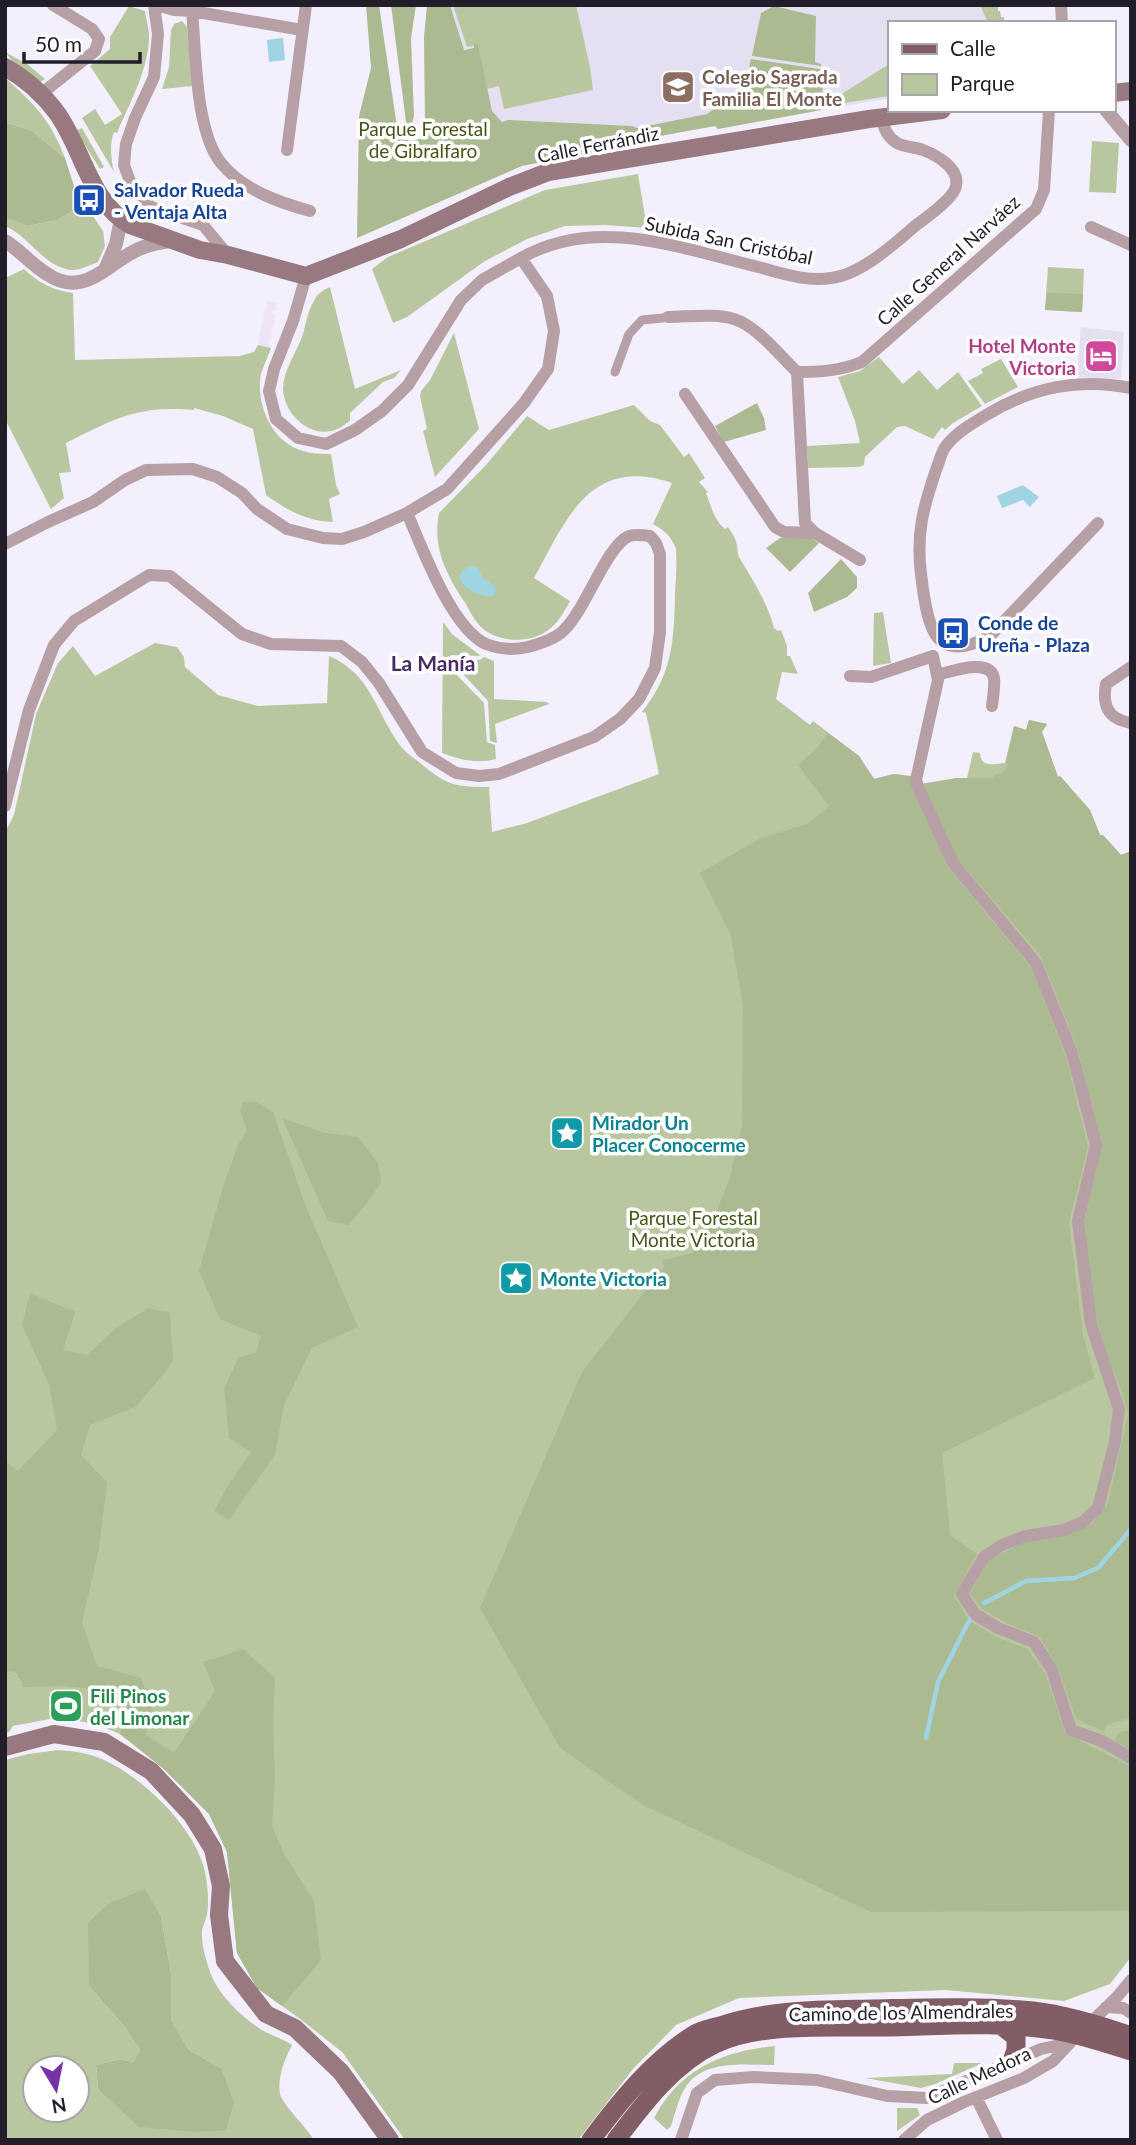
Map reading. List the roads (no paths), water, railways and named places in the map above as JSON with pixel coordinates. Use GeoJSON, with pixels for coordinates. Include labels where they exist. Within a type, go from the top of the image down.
{"type":"FeatureCollection","features":[{"type":"Feature","properties":{"kind":"main road"},"geometry":{"type":"LineString","coordinates":[[5,67],[24,78],[58,114],[96,191],[121,219],[130,225],[200,250],[306,276]]}},
{"type":"Feature","properties":{"kind":"main road","name":"Calle Ferrándiz"},"geometry":{"type":"LineString","coordinates":[[306,276],[401,239],[509,187],[548,172],[925,112]]}},
{"type":"Feature","properties":{"kind":"main road"},"geometry":{"type":"LineString","coordinates":[[5,1747],[54,1734],[104,1742],[151,1771],[192,1815],[213,1849],[221,1886],[219,1915],[226,1961],[266,2014],[295,2028],[341,2072],[390,2140]]}},
{"type":"Feature","properties":{"kind":"main road","name":"Camino de los Almendrales"},"geometry":{"type":"LineString","coordinates":[[591,2140],[609,2115],[656,2064],[697,2033],[744,2018],[800,2011],[935,2008],[1033,2011],[1079,2034],[1131,2052]]}},
{"type":"Feature","properties":{"kind":"main road","name":"Camino de los Almendrales"},"geometry":{"type":"LineString","coordinates":[[616,2140],[642,2106],[681,2066],[715,2044],[752,2032],[955,2026],[1032,2027],[1079,2034],[1131,2036]]}},
{"type":"Feature","properties":{"kind":"main road"},"geometry":{"type":"LineString","coordinates":[[1003,2027],[1016,2037],[1016,2050],[1012,2060]]}},
{"type":"Feature","properties":{"kind":"street"},"geometry":{"type":"LineString","coordinates":[[41,94],[95,51],[99,39],[92,29],[53,5]]}},
{"type":"Feature","properties":{"kind":"street"},"geometry":{"type":"LineString","coordinates":[[228,255],[204,225],[151,207],[131,184],[124,165],[131,127],[154,77],[158,34],[155,5],[303,30]]}},
{"type":"Feature","properties":{"kind":"street"},"geometry":{"type":"LineString","coordinates":[[287,150],[306,5]]}},
{"type":"Feature","properties":{"kind":"street"},"geometry":{"type":"LineString","coordinates":[[192,11],[202,117],[216,157],[222,166],[244,185],[276,201],[310,211]]}},
{"type":"Feature","properties":{"kind":"street","name":"Calle General Narváez"},"geometry":{"type":"LineString","coordinates":[[797,372],[825,372],[862,362],[1036,209],[1044,190],[1049,112]]}},
{"type":"Feature","properties":{"kind":"street"},"geometry":{"type":"LineString","coordinates":[[1111,112],[1131,139]]}},
{"type":"Feature","properties":{"kind":"street","name":"Subida San Cristóbal"},"geometry":{"type":"LineString","coordinates":[[521,258],[554,243],[586,236],[666,244],[805,278],[832,278],[861,267],[951,196],[957,185],[954,173],[944,161],[923,150],[897,143],[884,130],[882,117]]}},
{"type":"Feature","properties":{"kind":"street"},"geometry":{"type":"LineString","coordinates":[[106,270],[116,244],[121,219]]}},
{"type":"Feature","properties":{"kind":"street"},"geometry":{"type":"LineString","coordinates":[[1091,227],[1131,245]]}},
{"type":"Feature","properties":{"kind":"street"},"geometry":{"type":"LineString","coordinates":[[5,241],[19,249],[47,274],[65,283],[91,279],[143,247],[176,240]]}},
{"type":"Feature","properties":{"kind":"street"},"geometry":{"type":"LineString","coordinates":[[116,244],[121,250],[134,252]]}},
{"type":"Feature","properties":{"kind":"street"},"geometry":{"type":"LineString","coordinates":[[5,544],[93,502],[125,480],[146,470],[158,469],[193,469],[217,477],[287,529],[323,538],[342,539],[407,513],[447,489],[524,403],[548,369],[554,331],[547,296],[521,258],[482,280],[461,300],[408,385],[382,411],[355,430],[327,444],[298,438],[276,419],[269,391],[306,276]]}},
{"type":"Feature","properties":{"kind":"street"},"geometry":{"type":"LineString","coordinates":[[615,372],[629,334],[642,320],[722,316],[736,319],[751,328],[797,372],[805,523],[816,533],[860,560]]}},
{"type":"Feature","properties":{"kind":"street"},"geometry":{"type":"LineString","coordinates":[[1098,523],[990,636],[968,646],[953,647],[939,639],[929,621],[919,557],[921,519],[944,448],[966,427],[1012,400],[1039,390],[1080,384],[1131,388]]}},
{"type":"Feature","properties":{"kind":"street"},"geometry":{"type":"LineString","coordinates":[[685,394],[775,527],[784,532],[816,533]]}},
{"type":"Feature","properties":{"kind":"street"},"geometry":{"type":"LineString","coordinates":[[5,806],[23,729],[54,645],[74,621],[149,575],[170,576],[242,634],[271,645],[341,646],[362,662],[379,683],[422,752],[456,773],[479,776],[499,774],[594,737],[620,719],[639,699],[655,668],[660,632],[660,554],[650,536],[630,536],[615,548],[576,616],[561,634],[539,644],[515,650],[485,644],[464,626],[445,596],[407,513]]}},
{"type":"Feature","properties":{"kind":"street"},"geometry":{"type":"LineString","coordinates":[[939,639],[933,656],[937,675],[933,706],[916,780],[953,863],[1036,962],[1072,1053],[1096,1145],[1078,1221],[1091,1324],[1119,1409],[1115,1442],[1098,1508],[1083,1522],[1064,1530],[1025,1536],[1002,1545],[984,1557],[962,1594],[975,1614],[998,1628],[1034,1642],[1052,1670],[1071,1730],[1102,1741],[1131,1758]]}},
{"type":"Feature","properties":{"kind":"street"},"geometry":{"type":"LineString","coordinates":[[850,676],[871,677],[933,656]]}},
{"type":"Feature","properties":{"kind":"street"},"geometry":{"type":"LineString","coordinates":[[937,675],[976,666],[986,668],[992,672],[994,678],[992,706]]}},
{"type":"Feature","properties":{"kind":"street"},"geometry":{"type":"LineString","coordinates":[[1131,667],[1106,684],[1104,698],[1106,709],[1120,721],[1131,723]]}},
{"type":"Feature","properties":{"kind":"street"},"geometry":{"type":"LineString","coordinates":[[681,2140],[697,2093],[715,2080],[752,2077],[817,2080],[887,2096],[927,2098],[1079,2034],[1131,1980]]}},
{"type":"Feature","properties":{"kind":"street"},"geometry":{"type":"LineString","coordinates":[[1106,2007],[1123,2008],[1131,2013]]}},
{"type":"Feature","properties":{"kind":"street","name":"Calle Medora"},"geometry":{"type":"LineString","coordinates":[[904,2140],[927,2120],[1024,2078],[1053,2062],[1079,2034]]}},
{"type":"Feature","properties":{"kind":"street"},"geometry":{"type":"LineString","coordinates":[[976,2097],[997,2140]]}},
{"type":"Feature","properties":{"kind":"water"},"geometry":{"type":"Polygon","coordinates":[[[283,38],[285,60],[269,62],[267,40],[283,38]]]}},
{"type":"Feature","properties":{"kind":"water"},"geometry":{"type":"Polygon","coordinates":[[[1023,485],[1039,497],[1030,507],[1023,500],[1002,508],[997,496],[1023,485]]]}},
{"type":"Feature","properties":{"kind":"water"},"geometry":{"type":"Polygon","coordinates":[[[472,566],[478,568],[483,578],[495,586],[493,596],[478,594],[464,586],[460,575],[472,566]]]}},
{"type":"Feature","properties":{"kind":"waterway"},"geometry":{"type":"LineString","coordinates":[[984,1603],[1026,1581],[1074,1578],[1098,1568],[1131,1529]]}},
{"type":"Feature","properties":{"kind":"waterway"},"geometry":{"type":"LineString","coordinates":[[926,1738],[938,1682],[970,1619]]}},
{"type":"Feature","properties":{"kind":"place","name":"Colegio Sagrada Familia El Monte"},"geometry":{"type":"Point","coordinates":[678,87]}},
{"type":"Feature","properties":{"kind":"place","name":"Salvador Rueda - Ventaja Alta"},"geometry":{"type":"Point","coordinates":[89,200]}},
{"type":"Feature","properties":{"kind":"place","name":"Hotel Monte Victoria"},"geometry":{"type":"Point","coordinates":[1101,356]}},
{"type":"Feature","properties":{"kind":"place","name":"Conde de Ureña - Plaza"},"geometry":{"type":"Point","coordinates":[953,633]}},
{"type":"Feature","properties":{"kind":"place","name":"Mirador Un Placer Conocerme"},"geometry":{"type":"Point","coordinates":[567,1133]}},
{"type":"Feature","properties":{"kind":"place","name":"Monte Victoria"},"geometry":{"type":"Point","coordinates":[516,1278]}},
{"type":"Feature","properties":{"kind":"place","name":"Fili Pinos del Limonar"},"geometry":{"type":"Point","coordinates":[66,1706]}},
{"type":"Feature","properties":{"kind":"district","name":"La Manía"},"geometry":{"type":"Point","coordinates":[433,662]}},
{"type":"Feature","properties":{"kind":"park label","name":"Parque Forestal de Gibralfaro"},"geometry":{"type":"Point","coordinates":[423,139]}},
{"type":"Feature","properties":{"kind":"park label","name":"Parque Forestal Monte Victoria"},"geometry":{"type":"Point","coordinates":[693,1228]}}]}
